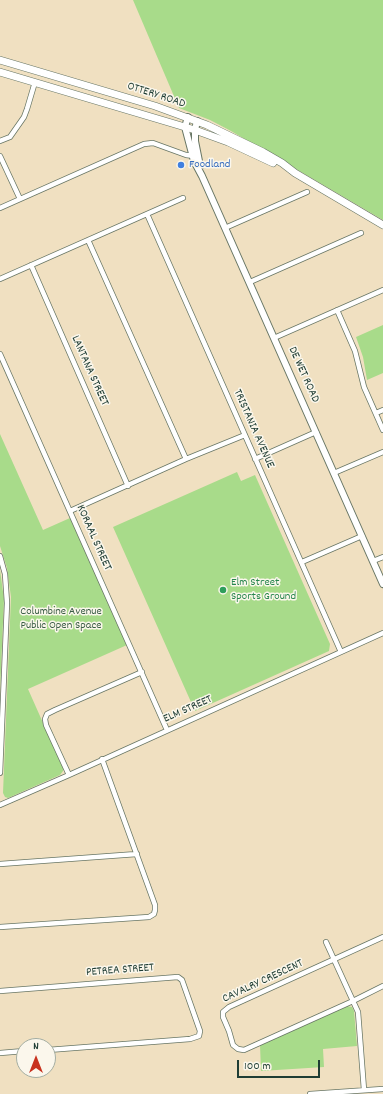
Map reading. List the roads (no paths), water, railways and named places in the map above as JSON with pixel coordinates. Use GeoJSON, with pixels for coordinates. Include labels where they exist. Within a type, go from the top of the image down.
{"type":"FeatureCollection","features":[{"type":"Feature","properties":{"kind":"main road","name":"OTTERY ROAD"},"geometry":{"type":"LineString","coordinates":[[0,60],[155,106],[197,121],[263,152],[383,225]]}},
{"type":"Feature","properties":{"kind":"main road","name":"OTTERY ROAD"},"geometry":{"type":"LineString","coordinates":[[0,72],[195,130],[228,142],[296,173]]}},
{"type":"Feature","properties":{"kind":"street"},"geometry":{"type":"LineString","coordinates":[[0,141],[10,136],[24,117],[35,82]]}},
{"type":"Feature","properties":{"kind":"street"},"geometry":{"type":"LineString","coordinates":[[185,127],[188,118]]}},
{"type":"Feature","properties":{"kind":"street","name":"DE WET ROAD"},"geometry":{"type":"LineString","coordinates":[[195,156],[194,141],[197,121]]}},
{"type":"Feature","properties":{"kind":"street","name":"DE WET ROAD"},"geometry":{"type":"LineString","coordinates":[[185,127],[202,176],[383,584]]}},
{"type":"Feature","properties":{"kind":"street"},"geometry":{"type":"LineString","coordinates":[[0,208],[144,144],[157,144],[184,154],[195,156]]}},
{"type":"Feature","properties":{"kind":"street"},"geometry":{"type":"LineString","coordinates":[[0,156],[20,199]]}},
{"type":"Feature","properties":{"kind":"street"},"geometry":{"type":"LineString","coordinates":[[225,228],[306,192]]}},
{"type":"Feature","properties":{"kind":"street"},"geometry":{"type":"LineString","coordinates":[[0,279],[183,198]]}},
{"type":"Feature","properties":{"kind":"street","name":"TRISTANIA AVENUE"},"geometry":{"type":"LineString","coordinates":[[147,214],[341,652]]}},
{"type":"Feature","properties":{"kind":"street"},"geometry":{"type":"LineString","coordinates":[[250,282],[361,233]]}},
{"type":"Feature","properties":{"kind":"street"},"geometry":{"type":"LineString","coordinates":[[88,240],[186,459]]}},
{"type":"Feature","properties":{"kind":"street","name":"LANTANA STREET"},"geometry":{"type":"LineString","coordinates":[[31,265],[128,486]]}},
{"type":"Feature","properties":{"kind":"street"},"geometry":{"type":"LineString","coordinates":[[274,338],[383,290]]}},
{"type":"Feature","properties":{"kind":"street"},"geometry":{"type":"LineString","coordinates":[[337,310],[355,351],[362,379],[383,430]]}},
{"type":"Feature","properties":{"kind":"street","name":"KORAAL STREET"},"geometry":{"type":"LineString","coordinates":[[0,354],[167,730]]}},
{"type":"Feature","properties":{"kind":"street"},"geometry":{"type":"LineString","coordinates":[[376,413],[383,410]]}},
{"type":"Feature","properties":{"kind":"street"},"geometry":{"type":"LineString","coordinates":[[255,459],[316,432]]}},
{"type":"Feature","properties":{"kind":"street"},"geometry":{"type":"LineString","coordinates":[[70,512],[186,459],[245,435]]}},
{"type":"Feature","properties":{"kind":"street"},"geometry":{"type":"LineString","coordinates":[[334,473],[383,452]]}},
{"type":"Feature","properties":{"kind":"street"},"geometry":{"type":"LineString","coordinates":[[302,562],[362,536]]}},
{"type":"Feature","properties":{"kind":"street"},"geometry":{"type":"LineString","coordinates":[[0,556],[5,574],[7,603],[0,773]]}},
{"type":"Feature","properties":{"kind":"street"},"geometry":{"type":"LineString","coordinates":[[373,561],[383,557]]}},
{"type":"Feature","properties":{"kind":"street","name":"ELM STREET"},"geometry":{"type":"LineString","coordinates":[[0,804],[69,775],[383,633]]}},
{"type":"Feature","properties":{"kind":"street"},"geometry":{"type":"LineString","coordinates":[[69,775],[46,725],[45,719],[47,714],[142,672]]}},
{"type":"Feature","properties":{"kind":"street"},"geometry":{"type":"LineString","coordinates":[[0,927],[149,917],[154,914],[156,910],[155,905],[102,759]]}},
{"type":"Feature","properties":{"kind":"street"},"geometry":{"type":"LineString","coordinates":[[0,864],[137,854]]}},
{"type":"Feature","properties":{"kind":"street"},"geometry":{"type":"LineString","coordinates":[[334,960],[383,938]]}},
{"type":"Feature","properties":{"kind":"street"},"geometry":{"type":"LineString","coordinates":[[326,942],[358,1012],[364,1090]]}},
{"type":"Feature","properties":{"kind":"street","name":"CAVALRY CRESCENT"},"geometry":{"type":"LineString","coordinates":[[334,960],[225,1009],[223,1012],[223,1018],[229,1031],[232,1043],[235,1048],[244,1050],[354,1001]]}},
{"type":"Feature","properties":{"kind":"street","name":"PETREA STREET"},"geometry":{"type":"LineString","coordinates":[[0,990],[178,977],[182,980],[200,1028],[199,1036],[190,1039],[56,1049]]}},
{"type":"Feature","properties":{"kind":"street"},"geometry":{"type":"LineString","coordinates":[[354,1001],[383,986]]}},
{"type":"Feature","properties":{"kind":"street"},"geometry":{"type":"LineString","coordinates":[[0,1053],[16,1052]]}},
{"type":"Feature","properties":{"kind":"street"},"geometry":{"type":"LineString","coordinates":[[310,1094],[383,1090]]}},
{"type":"Feature","properties":{"kind":"place","name":"Foodland"},"geometry":{"type":"Point","coordinates":[181,165]}},
{"type":"Feature","properties":{"kind":"place","name":"Elm Street Sports Ground"},"geometry":{"type":"Point","coordinates":[223,590]}},
{"type":"Feature","properties":{"kind":"park label","name":"Columbine Avenue Public Open Space"},"geometry":{"type":"Point","coordinates":[61,619]}}]}
